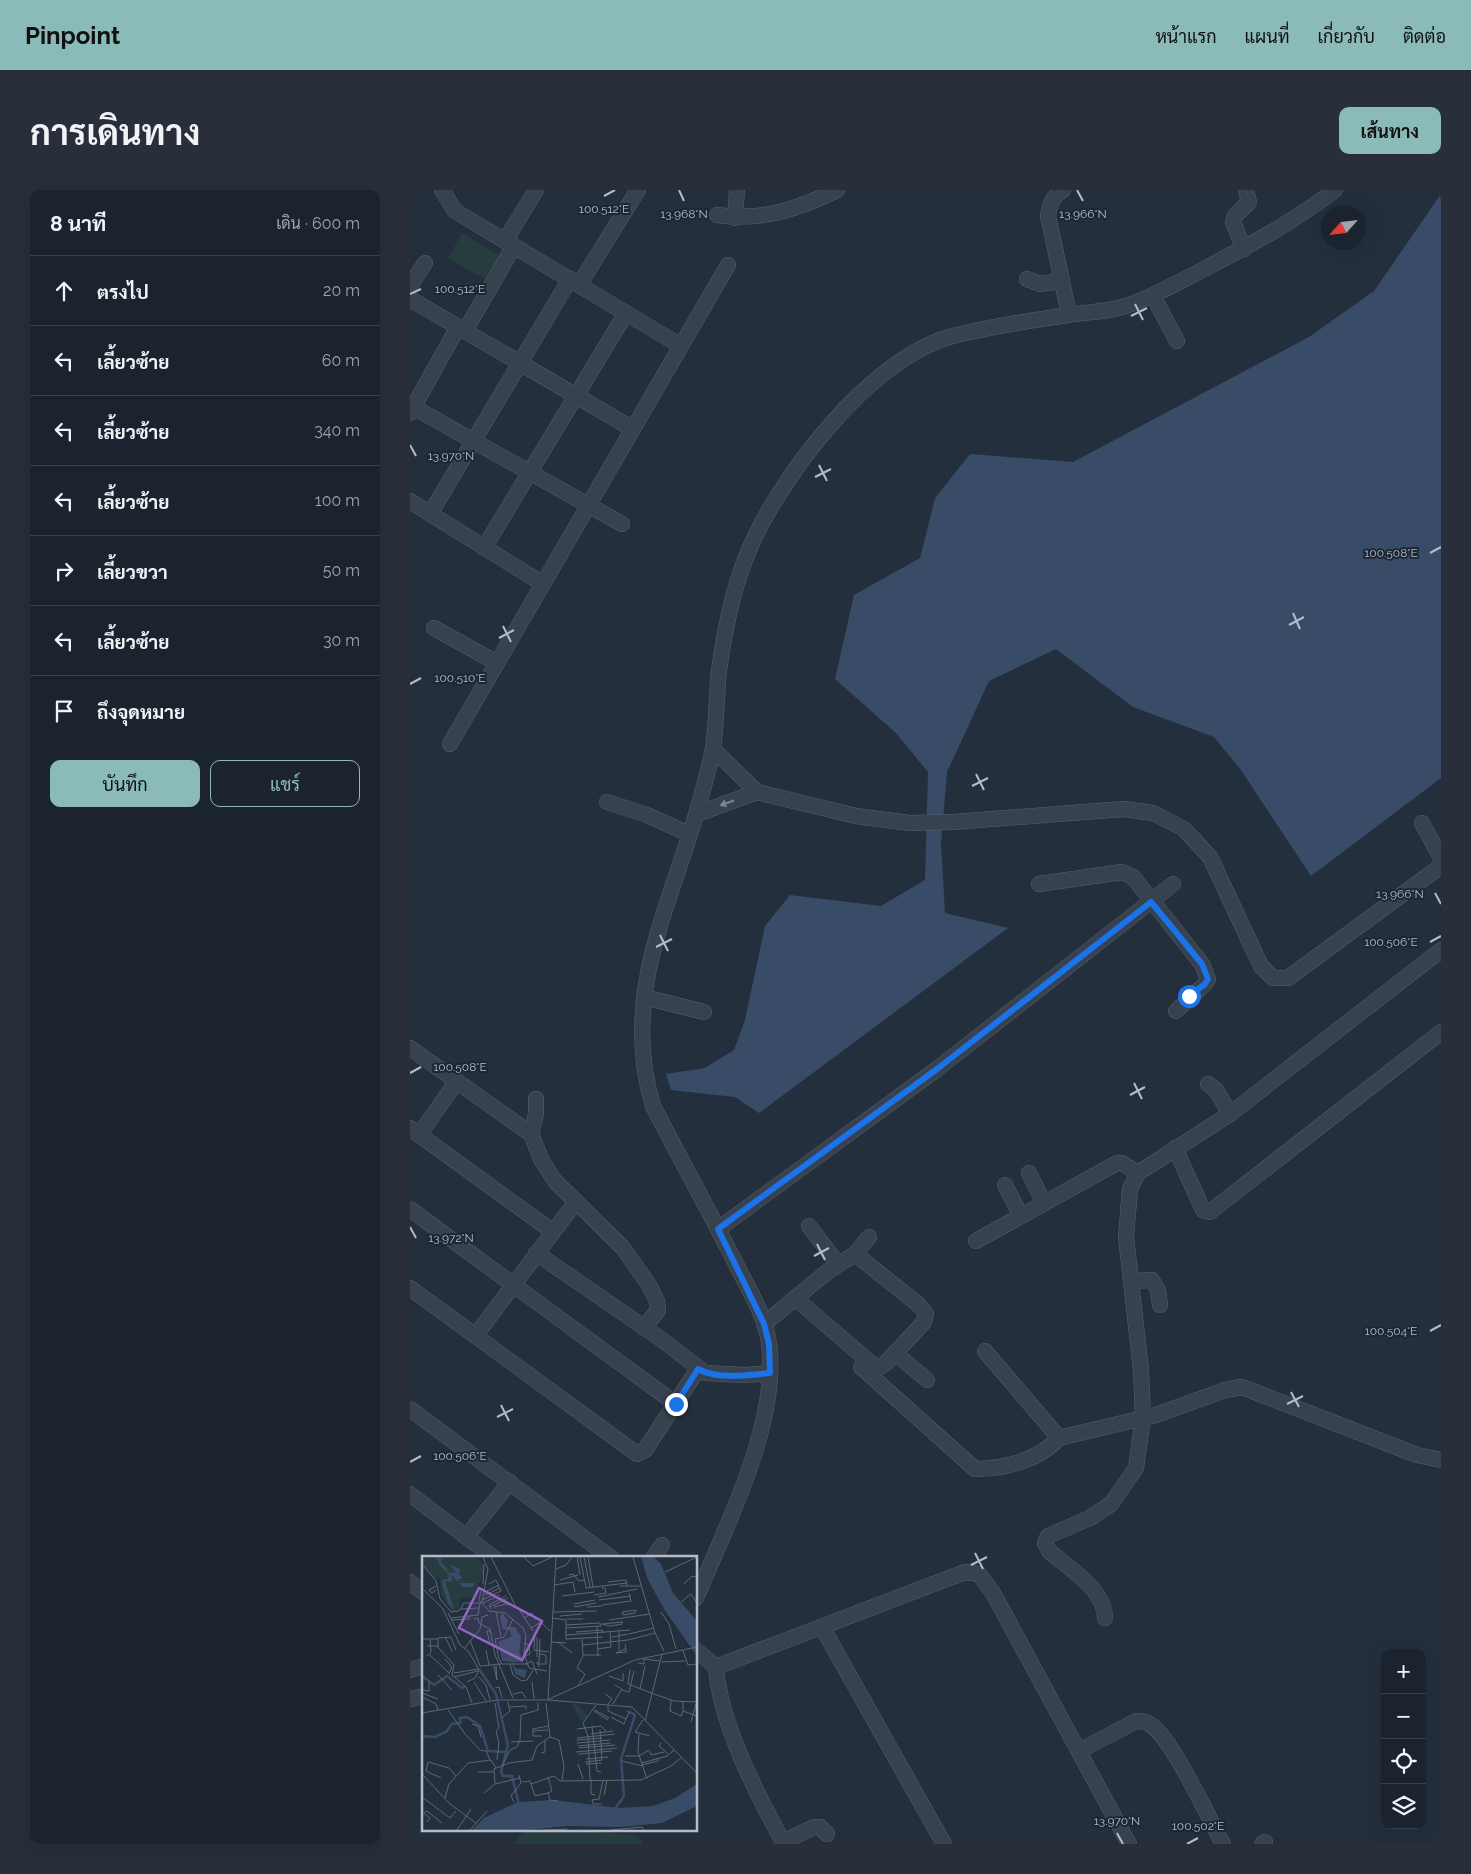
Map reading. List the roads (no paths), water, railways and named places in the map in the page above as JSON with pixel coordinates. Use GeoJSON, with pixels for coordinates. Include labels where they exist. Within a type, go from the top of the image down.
{"type":"FeatureCollection","features":[{"type":"Feature","properties":{"kind":"street"},"geometry":{"type":"LineString","coordinates":[[442,190],[455,211],[681,346]]}},
{"type":"Feature","properties":{"kind":"street"},"geometry":{"type":"LineString","coordinates":[[536,190],[510,244],[412,410],[473,441],[588,507],[622,524]]}},
{"type":"Feature","properties":{"kind":"street"},"geometry":{"type":"LineString","coordinates":[[430,514],[520,363],[638,190]]}},
{"type":"Feature","properties":{"kind":"street"},"geometry":{"type":"LineString","coordinates":[[735,218],[737,190]]}},
{"type":"Feature","properties":{"kind":"street"},"geometry":{"type":"LineString","coordinates":[[717,216],[735,218],[759,217],[811,196],[837,190]]}},
{"type":"Feature","properties":{"kind":"street"},"geometry":{"type":"LineString","coordinates":[[1063,190],[1056,195],[1050,204],[1048,216],[1069,314]]}},
{"type":"Feature","properties":{"kind":"street"},"geometry":{"type":"LineString","coordinates":[[1244,249],[1233,222],[1235,216],[1249,202],[1246,190]]}},
{"type":"Feature","properties":{"kind":"street"},"geometry":{"type":"LineString","coordinates":[[698,1593],[741,1492],[768,1405],[769,1344],[764,1324],[718,1229],[653,1106],[646,1081],[640,1040],[645,985],[665,908],[697,814],[713,748],[719,670],[733,598],[746,557],[764,518],[800,462],[857,396],[908,356],[952,336],[1069,314],[1122,307],[1153,296],[1244,249],[1293,221],[1335,190]]}},
{"type":"Feature","properties":{"kind":"street"},"geometry":{"type":"LineString","coordinates":[[410,286],[425,264]]}},
{"type":"Feature","properties":{"kind":"street"},"geometry":{"type":"LineString","coordinates":[[450,744],[728,265]]}},
{"type":"Feature","properties":{"kind":"street"},"geometry":{"type":"LineString","coordinates":[[1027,279],[1040,284],[1062,282]]}},
{"type":"Feature","properties":{"kind":"street"},"geometry":{"type":"LineString","coordinates":[[1153,296],[1177,341]]}},
{"type":"Feature","properties":{"kind":"street"},"geometry":{"type":"LineString","coordinates":[[410,299],[633,429]]}},
{"type":"Feature","properties":{"kind":"street"},"geometry":{"type":"LineString","coordinates":[[484,548],[626,313]]}},
{"type":"Feature","properties":{"kind":"street"},"geometry":{"type":"LineString","coordinates":[[410,501],[543,584]]}},
{"type":"Feature","properties":{"kind":"street"},"geometry":{"type":"LineString","coordinates":[[434,628],[497,663]]}},
{"type":"Feature","properties":{"kind":"street"},"geometry":{"type":"LineString","coordinates":[[713,748],[757,792],[856,816],[910,823],[952,822],[1124,808],[1153,813],[1184,829],[1210,857],[1261,966],[1273,978],[1288,978],[1441,866]]}},
{"type":"Feature","properties":{"kind":"street"},"geometry":{"type":"LineString","coordinates":[[697,814],[757,792]]}},
{"type":"Feature","properties":{"kind":"street"},"geometry":{"type":"LineString","coordinates":[[607,802],[689,834]]}},
{"type":"Feature","properties":{"kind":"street"},"geometry":{"type":"LineString","coordinates":[[1422,823],[1441,858]]}},
{"type":"Feature","properties":{"kind":"street"},"geometry":{"type":"LineString","coordinates":[[1039,884],[1122,872],[1133,877],[1202,964],[1208,979],[1176,1011]]}},
{"type":"Feature","properties":{"kind":"street"},"geometry":{"type":"LineString","coordinates":[[718,1229],[937,1069],[1173,884]]}},
{"type":"Feature","properties":{"kind":"street"},"geometry":{"type":"LineString","coordinates":[[1105,1618],[1105,1610],[1095,1592],[1048,1551],[1045,1543],[1048,1536],[1090,1518],[1111,1504],[1136,1468],[1143,1421],[1141,1370],[1126,1237],[1130,1189],[1138,1173],[1230,1114],[1441,950]]}},
{"type":"Feature","properties":{"kind":"street"},"geometry":{"type":"LineString","coordinates":[[644,998],[704,1012]]}},
{"type":"Feature","properties":{"kind":"street"},"geometry":{"type":"LineString","coordinates":[[1175,1148],[1203,1210],[1210,1212],[1441,1032]]}},
{"type":"Feature","properties":{"kind":"street"},"geometry":{"type":"LineString","coordinates":[[410,1048],[531,1134],[542,1161],[555,1181],[575,1203],[623,1248],[649,1284],[657,1301],[658,1310],[644,1328]]}},
{"type":"Feature","properties":{"kind":"street"},"geometry":{"type":"LineString","coordinates":[[457,1081],[414,1132],[552,1232]]}},
{"type":"Feature","properties":{"kind":"street"},"geometry":{"type":"LineString","coordinates":[[1208,1084],[1216,1090],[1230,1114]]}},
{"type":"Feature","properties":{"kind":"street"},"geometry":{"type":"LineString","coordinates":[[531,1134],[536,1114],[536,1099]]}},
{"type":"Feature","properties":{"kind":"street"},"geometry":{"type":"LineString","coordinates":[[976,1241],[1117,1163],[1122,1163],[1138,1173]]}},
{"type":"Feature","properties":{"kind":"street"},"geometry":{"type":"LineString","coordinates":[[1029,1172],[1044,1203]]}},
{"type":"Feature","properties":{"kind":"street"},"geometry":{"type":"LineString","coordinates":[[1005,1185],[1021,1216]]}},
{"type":"Feature","properties":{"kind":"street"},"geometry":{"type":"LineString","coordinates":[[476,1335],[575,1203]]}},
{"type":"Feature","properties":{"kind":"street"},"geometry":{"type":"LineString","coordinates":[[410,1209],[676,1404]]}},
{"type":"Feature","properties":{"kind":"street"},"geometry":{"type":"LineString","coordinates":[[809,1226],[838,1264]]}},
{"type":"Feature","properties":{"kind":"street"},"geometry":{"type":"LineString","coordinates":[[764,1324],[838,1264],[855,1254],[869,1237]]}},
{"type":"Feature","properties":{"kind":"street"},"geometry":{"type":"LineString","coordinates":[[536,1253],[702,1371],[731,1375],[770,1373]]}},
{"type":"Feature","properties":{"kind":"street"},"geometry":{"type":"LineString","coordinates":[[795,1298],[877,1367],[885,1364],[924,1322],[926,1314],[918,1304],[855,1254]]}},
{"type":"Feature","properties":{"kind":"street"},"geometry":{"type":"LineString","coordinates":[[1131,1281],[1152,1280],[1158,1291],[1160,1305]]}},
{"type":"Feature","properties":{"kind":"street"},"geometry":{"type":"LineString","coordinates":[[410,1288],[637,1454],[645,1450],[676,1404],[702,1371]]}},
{"type":"Feature","properties":{"kind":"street"},"geometry":{"type":"LineString","coordinates":[[985,1351],[1059,1438]]}},
{"type":"Feature","properties":{"kind":"street"},"geometry":{"type":"LineString","coordinates":[[895,1353],[927,1380]]}},
{"type":"Feature","properties":{"kind":"street"},"geometry":{"type":"LineString","coordinates":[[861,1368],[975,1469],[1025,1461],[1052,1445],[1059,1438],[1143,1421],[1225,1390],[1242,1387],[1417,1455],[1441,1460]]}},
{"type":"Feature","properties":{"kind":"street"},"geometry":{"type":"LineString","coordinates":[[410,1409],[607,1556]]}},
{"type":"Feature","properties":{"kind":"street"},"geometry":{"type":"LineString","coordinates":[[466,1537],[510,1482]]}},
{"type":"Feature","properties":{"kind":"street"},"geometry":{"type":"LineString","coordinates":[[410,1494],[491,1556]]}},
{"type":"Feature","properties":{"kind":"street"},"geometry":{"type":"LineString","coordinates":[[654,1556],[662,1545]]}},
{"type":"Feature","properties":{"kind":"street"},"geometry":{"type":"LineString","coordinates":[[716,1667],[965,1572],[979,1574],[993,1593],[1129,1844]]}},
{"type":"Feature","properties":{"kind":"street"},"geometry":{"type":"LineString","coordinates":[[410,1582],[422,1591]]}},
{"type":"Feature","properties":{"kind":"street"},"geometry":{"type":"LineString","coordinates":[[822,1627],[944,1844]]}},
{"type":"Feature","properties":{"kind":"street"},"geometry":{"type":"LineString","coordinates":[[698,1652],[716,1667],[717,1681],[735,1740],[762,1804],[784,1843],[814,1827],[820,1827],[828,1834]]}},
{"type":"Feature","properties":{"kind":"street"},"geometry":{"type":"LineString","coordinates":[[1079,1751],[1136,1721],[1144,1721],[1152,1726],[1170,1748],[1223,1844]]}},
{"type":"Feature","properties":{"kind":"water"},"geometry":{"type":"Polygon","coordinates":[[[1441,194],[1441,778],[1311,876],[1241,770],[1214,737],[1133,707],[1056,649],[989,681],[947,772],[941,843],[945,913],[1008,928],[759,1113],[735,1097],[671,1090],[666,1074],[705,1068],[734,1050],[745,1020],[765,926],[790,895],[881,906],[925,880],[928,772],[896,733],[835,679],[854,595],[920,558],[935,498],[970,454],[1073,462],[1309,337],[1374,291],[1441,194]]]}}]}
